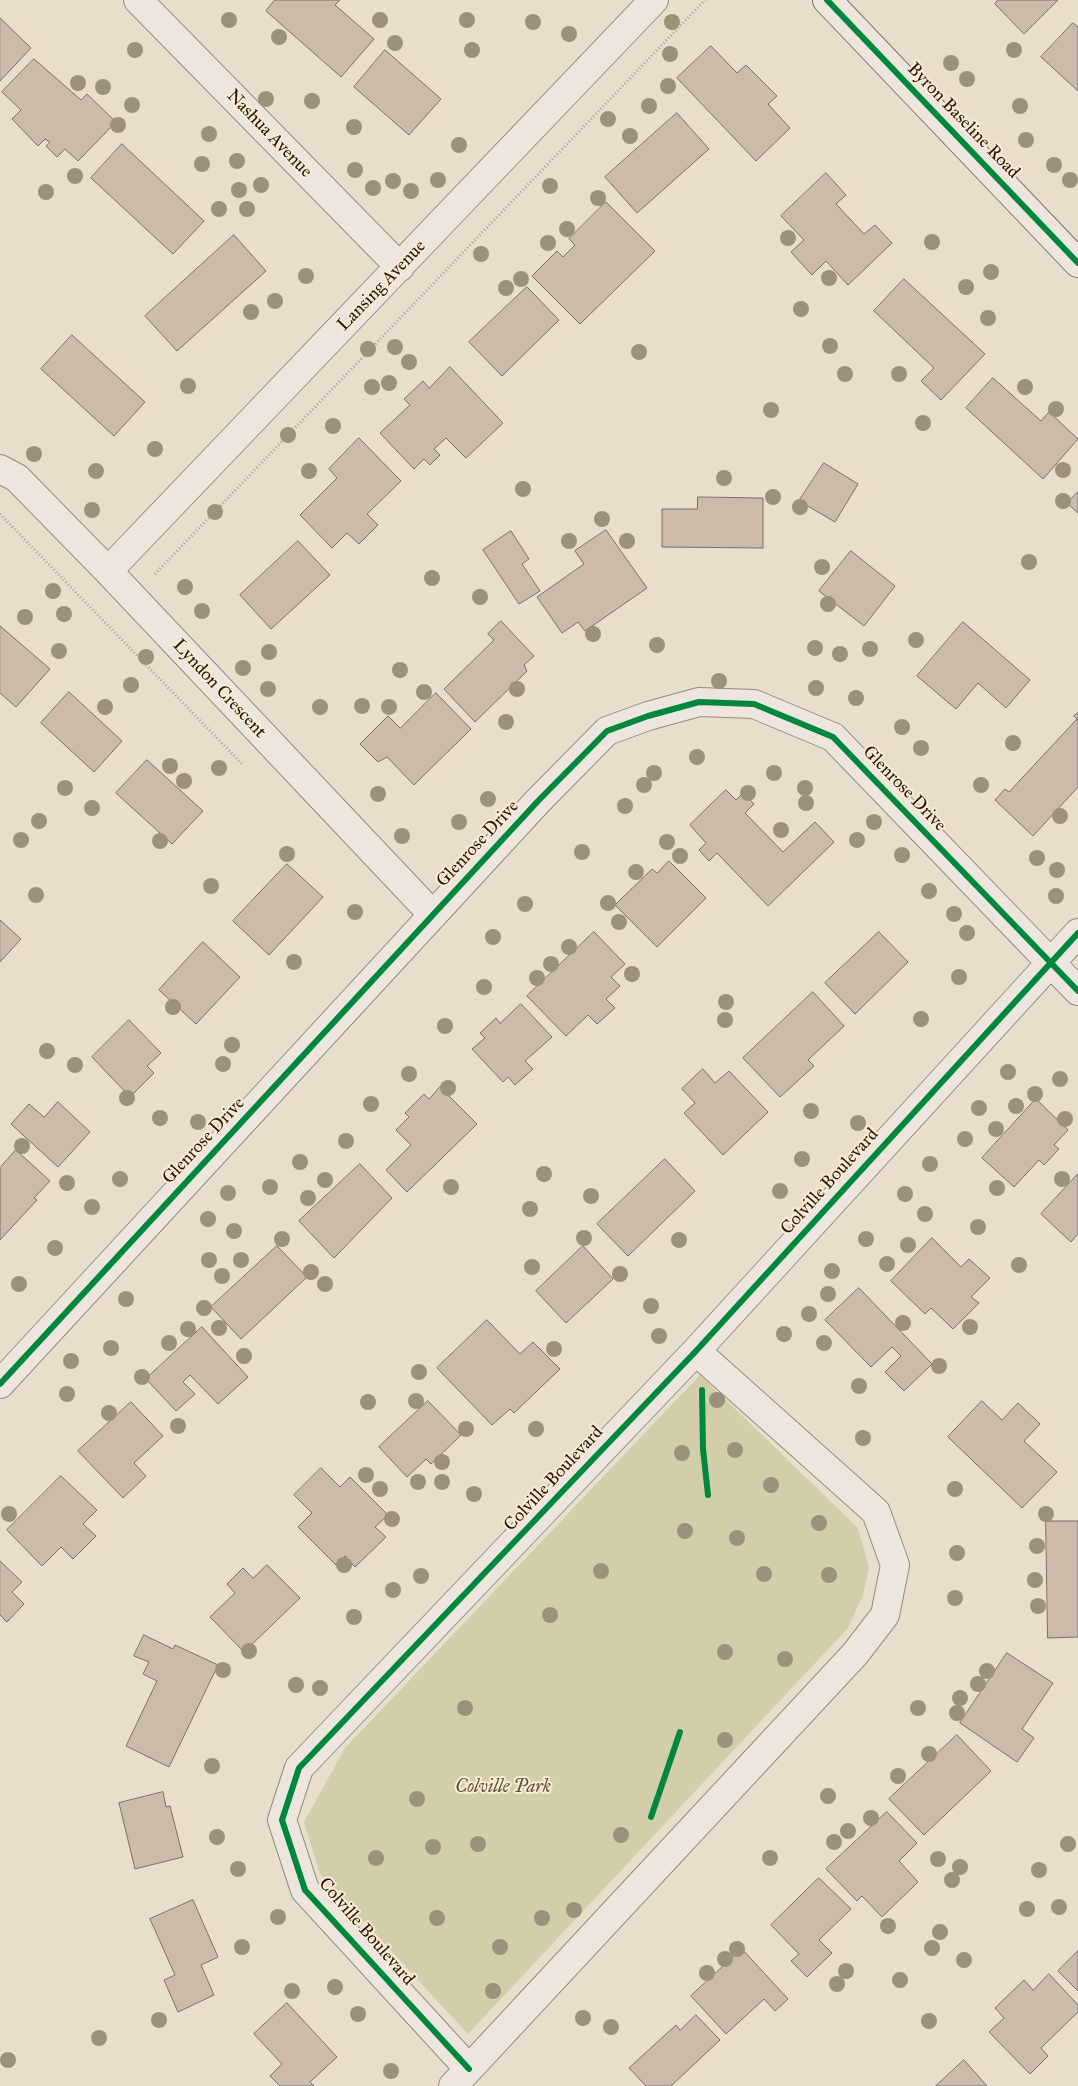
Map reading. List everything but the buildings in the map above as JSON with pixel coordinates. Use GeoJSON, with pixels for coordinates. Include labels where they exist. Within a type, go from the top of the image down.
{"type":"FeatureCollection","features":[{"type":"Feature","properties":{"kind":"street","name":"Nashua Avenue"},"geometry":{"type":"LineString","coordinates":[[138,0],[400,267]]}},
{"type":"Feature","properties":{"kind":"street","name":"Lansing Avenue"},"geometry":{"type":"LineString","coordinates":[[108,571],[654,0]]}},
{"type":"Feature","properties":{"kind":"street","name":"Byron Baseline Road"},"geometry":{"type":"LineString","coordinates":[[827,0],[1078,264]]}},
{"type":"Feature","properties":{"kind":"street","name":"Lyndon Crescent"},"geometry":{"type":"LineString","coordinates":[[0,469],[17,478],[108,571],[433,915]]}},
{"type":"Feature","properties":{"kind":"street","name":"Glenrose Drive"},"geometry":{"type":"LineString","coordinates":[[0,1384],[538,801],[607,731],[648,716],[699,702],[754,704],[833,737],[1078,991]]}},
{"type":"Feature","properties":{"kind":"street","name":"Colville Boulevard"},"geometry":{"type":"LineString","coordinates":[[696,1351],[876,1512],[895,1566],[885,1615],[848,1661],[461,2078],[305,1890],[282,1820],[299,1768],[696,1351],[1078,934]]}},
{"type":"Feature","properties":{"kind":"path"},"geometry":{"type":"LineString","coordinates":[[155,574],[705,0]]}},
{"type":"Feature","properties":{"kind":"path"},"geometry":{"type":"LineString","coordinates":[[0,514],[248,770]]}},
{"type":"Feature","properties":{"kind":"green space","name":"Colville Park"},"geometry":{"type":"Polygon","coordinates":[[[700,1375],[858,1528],[869,1568],[863,1595],[848,1628],[468,2034],[320,1874],[304,1822],[345,1748],[700,1375]]]}},
{"type":"Feature","properties":{"kind":"cycle path"},"geometry":{"type":"LineString","coordinates":[[827,0],[1078,263]]}},
{"type":"Feature","properties":{"kind":"cycle path"},"geometry":{"type":"LineString","coordinates":[[0,1384],[538,801],[607,731],[648,716],[699,702],[754,704],[833,737],[1078,991]]}},
{"type":"Feature","properties":{"kind":"cycle path"},"geometry":{"type":"LineString","coordinates":[[469,2069],[305,1890],[282,1820],[299,1768],[696,1351],[1078,933]]}},
{"type":"Feature","properties":{"kind":"cycle path"},"geometry":{"type":"LineString","coordinates":[[702,1390],[703,1449],[708,1495]]}},
{"type":"Feature","properties":{"kind":"cycle path"},"geometry":{"type":"LineString","coordinates":[[651,1817],[680,1732]]}}]}
